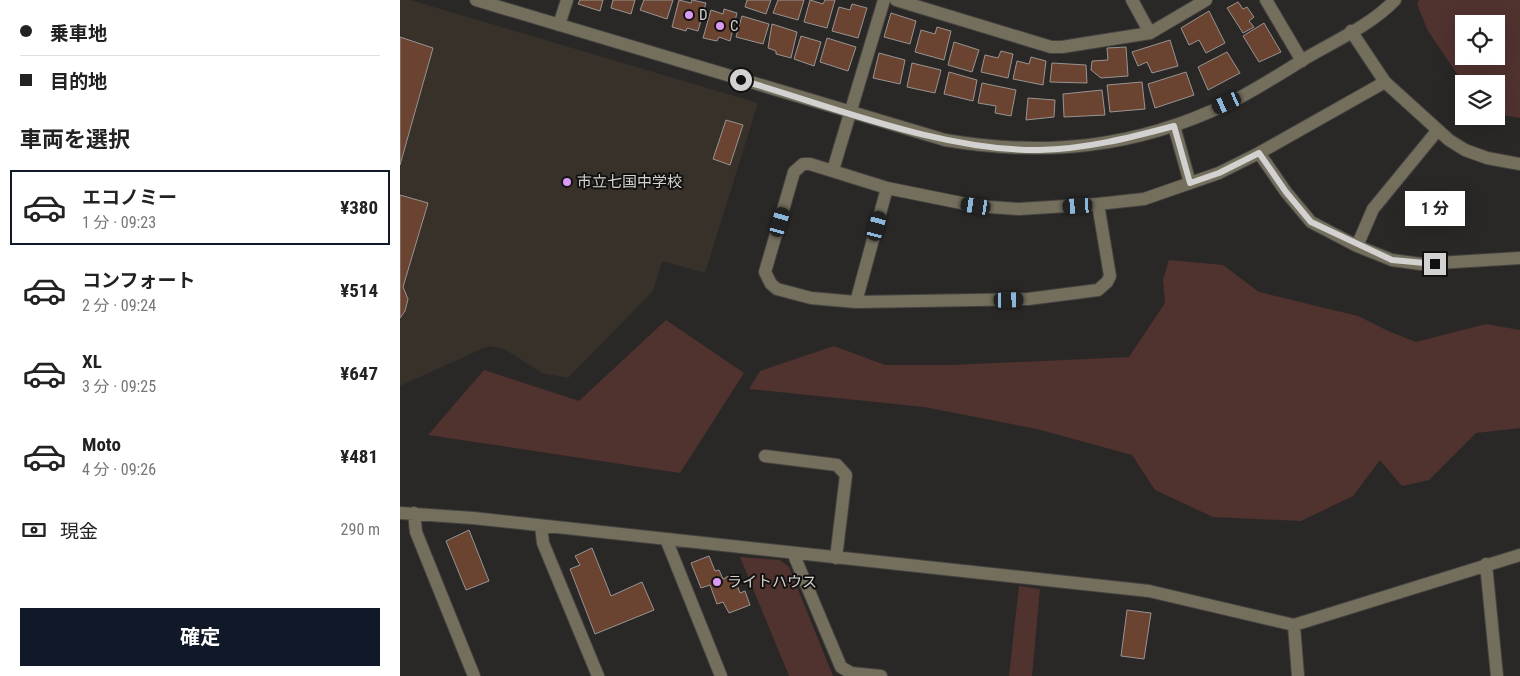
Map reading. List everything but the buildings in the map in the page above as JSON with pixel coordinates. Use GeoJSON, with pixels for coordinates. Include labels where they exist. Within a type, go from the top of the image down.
{"type":"FeatureCollection","features":[{"type":"Feature","properties":{"kind":"street"},"geometry":{"type":"LineString","coordinates":[[476,0],[945,140],[1010,149],[1040,150],[1096,145],[1174,126],[1234,100],[1374,18],[1395,0]]}},
{"type":"Feature","properties":{"kind":"street"},"geometry":{"type":"LineString","coordinates":[[559,25],[567,0]]}},
{"type":"Feature","properties":{"kind":"street"},"geometry":{"type":"LineString","coordinates":[[833,170],[884,0]]}},
{"type":"Feature","properties":{"kind":"street"},"geometry":{"type":"LineString","coordinates":[[896,0],[1051,47],[1062,47],[1150,33],[1206,0]]}},
{"type":"Feature","properties":{"kind":"street"},"geometry":{"type":"LineString","coordinates":[[1132,0],[1150,33]]}},
{"type":"Feature","properties":{"kind":"street"},"geometry":{"type":"LineString","coordinates":[[1266,0],[1302,61]]}},
{"type":"Feature","properties":{"kind":"street"},"geometry":{"type":"LineString","coordinates":[[1351,31],[1385,82],[1437,130],[1465,150],[1487,158],[1520,164]]}},
{"type":"Feature","properties":{"kind":"street"},"geometry":{"type":"LineString","coordinates":[[1098,204],[1110,276],[1098,290],[1028,299],[856,302],[811,298],[777,289],[771,284],[765,272],[794,172],[803,164],[833,170],[887,188],[976,206],[1019,209],[1144,199],[1219,173],[1259,153],[1385,82]]}},
{"type":"Feature","properties":{"kind":"street"},"geometry":{"type":"LineString","coordinates":[[1174,126],[1190,183]]}},
{"type":"Feature","properties":{"kind":"street"},"geometry":{"type":"LineString","coordinates":[[1357,246],[1373,209],[1437,130]]}},
{"type":"Feature","properties":{"kind":"street"},"geometry":{"type":"LineString","coordinates":[[1259,153],[1286,192],[1311,222],[1357,246],[1392,260],[1421,264],[1520,258]]}},
{"type":"Feature","properties":{"kind":"street"},"geometry":{"type":"LineString","coordinates":[[856,302],[887,188]]}},
{"type":"Feature","properties":{"kind":"street"},"geometry":{"type":"LineString","coordinates":[[765,456],[837,465],[844,470],[846,475],[836,558]]}},
{"type":"Feature","properties":{"kind":"street"},"geometry":{"type":"LineString","coordinates":[[400,513],[666,539],[1149,591],[1294,625],[1520,555]]}},
{"type":"Feature","properties":{"kind":"street"},"geometry":{"type":"LineString","coordinates":[[414,513],[416,532],[474,676]]}},
{"type":"Feature","properties":{"kind":"street"},"geometry":{"type":"LineString","coordinates":[[541,526],[543,543],[598,676]]}},
{"type":"Feature","properties":{"kind":"street"},"geometry":{"type":"LineString","coordinates":[[666,539],[721,676]]}},
{"type":"Feature","properties":{"kind":"street"},"geometry":{"type":"LineString","coordinates":[[793,553],[842,667],[851,672],[881,676]]}},
{"type":"Feature","properties":{"kind":"street"},"geometry":{"type":"LineString","coordinates":[[1486,564],[1497,676]]}},
{"type":"Feature","properties":{"kind":"street"},"geometry":{"type":"LineString","coordinates":[[1294,625],[1298,676]]}},
{"type":"Feature","properties":{"kind":"shaded area","name":"市立七国中学校"},"geometry":{"type":"Polygon","coordinates":[[[400,0],[410,0],[758,103],[705,273],[662,261],[653,291],[568,378],[542,373],[504,349],[488,346],[400,386],[400,0]]]}},
{"type":"Feature","properties":{"kind":"shaded area"},"geometry":{"type":"Polygon","coordinates":[[[1419,0],[1520,0],[1520,118],[1505,116],[1505,75],[1458,75],[1428,31],[1417,4],[1419,0]]]}},
{"type":"Feature","properties":{"kind":"shaded area"},"geometry":{"type":"Polygon","coordinates":[[[1169,260],[1223,265],[1259,292],[1358,316],[1416,342],[1486,324],[1520,330],[1520,428],[1476,433],[1429,480],[1402,486],[1380,460],[1353,496],[1301,521],[1213,517],[1155,490],[1132,455],[1037,429],[924,407],[749,389],[760,371],[834,346],[885,365],[953,365],[1129,357],[1165,303],[1163,280],[1169,260]]]}},
{"type":"Feature","properties":{"kind":"shaded area"},"geometry":{"type":"Polygon","coordinates":[[[666,320],[744,373],[680,473],[428,435],[484,370],[579,401],[666,320]]]}},
{"type":"Feature","properties":{"kind":"shaded area"},"geometry":{"type":"Polygon","coordinates":[[[740,557],[780,560],[789,567],[833,676],[789,676],[740,557]]]}},
{"type":"Feature","properties":{"kind":"shaded area"},"geometry":{"type":"Polygon","coordinates":[[[1019,586],[1040,589],[1032,676],[1009,676],[1019,586]]]}},
{"type":"Feature","properties":{"kind":"place","name":"D"},"geometry":{"type":"Point","coordinates":[689,15]}},
{"type":"Feature","properties":{"kind":"place","name":"C"},"geometry":{"type":"Point","coordinates":[720,26]}},
{"type":"Feature","properties":{"kind":"place","name":"市立七国中学校"},"geometry":{"type":"Point","coordinates":[567,182]}},
{"type":"Feature","properties":{"kind":"place","name":"ライトハウス"},"geometry":{"type":"Point","coordinates":[717,582]}},
{"type":"Feature","properties":{"kind":"route"},"geometry":{"type":"LineString","coordinates":[[741,80],[945,140],[1010,149],[1040,150],[1096,145],[1174,126],[1190,183],[1219,173],[1259,153],[1286,192],[1311,222],[1357,246],[1392,260],[1435,264]]}}]}
